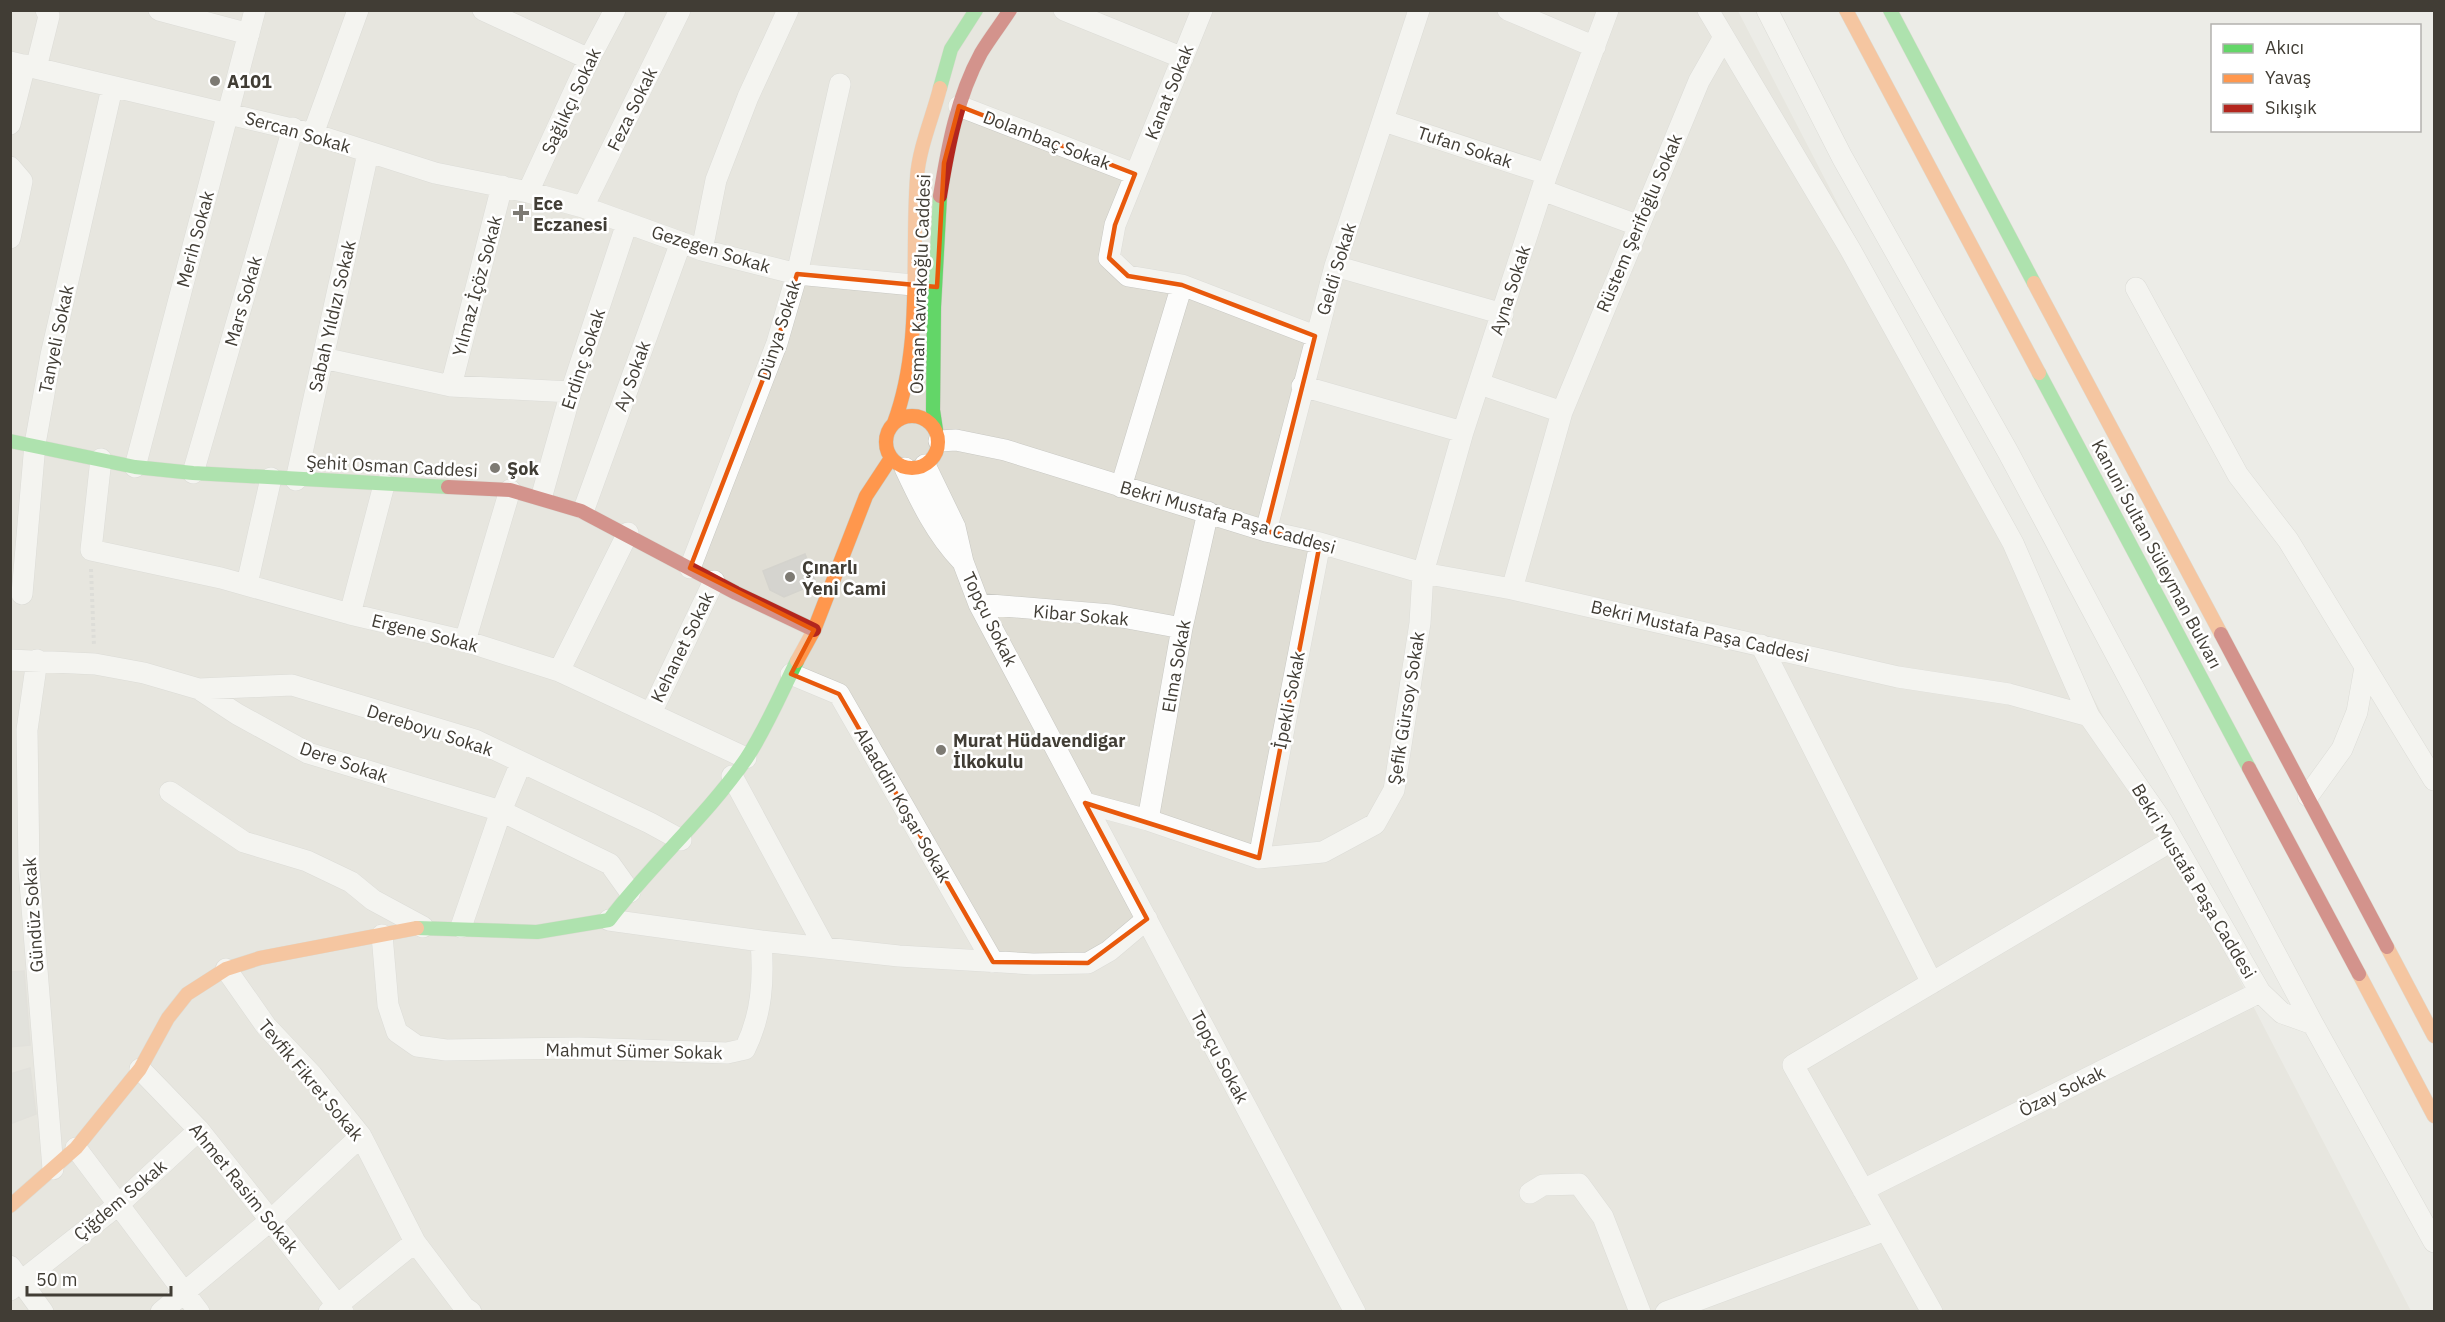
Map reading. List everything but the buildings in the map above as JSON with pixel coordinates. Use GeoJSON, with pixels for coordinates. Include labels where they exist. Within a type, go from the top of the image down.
{"type":"FeatureCollection","features":[{"type":"Feature","properties":{"kind":"main road","name":"Osman Kavrakoğlu Caddesi"},"geometry":{"type":"LineString","coordinates":[[907,464],[886,441],[905,393],[912,339],[917,174],[951,50],[965,24],[976,10]]}},
{"type":"Feature","properties":{"kind":"main road","name":"Osman Kavrakoğlu Caddesi"},"geometry":{"type":"LineString","coordinates":[[938,435],[933,410],[938,210],[944,163],[959,106],[981,49],[1010,10]]}},
{"type":"Feature","properties":{"kind":"main road","name":"Kanuni Sultan Süleyman Bulvarı"},"geometry":{"type":"LineString","coordinates":[[1846,10],[2434,1116]]}},
{"type":"Feature","properties":{"kind":"main road","name":"Kanuni Sultan Süleyman Bulvarı"},"geometry":{"type":"LineString","coordinates":[[1890,10],[2041,301],[2308,796],[2434,1036]]}},
{"type":"Feature","properties":{"kind":"main road","name":"Osman Kavrakoğlu Caddesi"},"geometry":{"type":"LineString","coordinates":[[894,423],[906,416],[915,415],[924,418],[938,435]]}},
{"type":"Feature","properties":{"kind":"main road"},"geometry":{"type":"LineString","coordinates":[[10,1206],[76,1148],[140,1069],[168,1018],[187,994],[226,969],[260,958],[423,927],[537,932],[609,920],[630,892],[681,840],[746,758],[814,630],[866,496],[907,464],[936,455],[938,435]]}},
{"type":"Feature","properties":{"kind":"main road","name":"Şehit Osman Caddesi"},"geometry":{"type":"LineString","coordinates":[[10,441],[35,444],[135,467],[192,473],[510,490],[542,495],[584,509],[756,604],[814,630]]}},
{"type":"Feature","properties":{"kind":"street"},"geometry":{"type":"LineString","coordinates":[[10,124],[24,65],[49,16],[46,10]]}},
{"type":"Feature","properties":{"kind":"street"},"geometry":{"type":"LineString","coordinates":[[159,10],[249,34]]}},
{"type":"Feature","properties":{"kind":"street","name":"Merih Sokak"},"geometry":{"type":"LineString","coordinates":[[135,467],[255,10]]}},
{"type":"Feature","properties":{"kind":"street","name":"Mars Sokak"},"geometry":{"type":"LineString","coordinates":[[192,473],[303,131],[358,10]]}},
{"type":"Feature","properties":{"kind":"street"},"geometry":{"type":"LineString","coordinates":[[483,10],[589,59]]}},
{"type":"Feature","properties":{"kind":"street","name":"Sağlıkçı Sokak"},"geometry":{"type":"LineString","coordinates":[[528,192],[589,59],[615,10]]}},
{"type":"Feature","properties":{"kind":"street","name":"Feza Sokak"},"geometry":{"type":"LineString","coordinates":[[583,207],[680,10]]}},
{"type":"Feature","properties":{"kind":"street"},"geometry":{"type":"LineString","coordinates":[[1064,10],[1183,58]]}},
{"type":"Feature","properties":{"kind":"street","name":"Kanat Sokak"},"geometry":{"type":"LineString","coordinates":[[1182,285],[1128,276],[1109,258],[1115,225],[1202,10]]}},
{"type":"Feature","properties":{"kind":"street","name":"Geldi Sokak"},"geometry":{"type":"LineString","coordinates":[[1266,531],[1335,266],[1419,10]]}},
{"type":"Feature","properties":{"kind":"street"},"geometry":{"type":"LineString","coordinates":[[1508,10],[1595,47]]}},
{"type":"Feature","properties":{"kind":"street","name":"Ayna Sokak"},"geometry":{"type":"LineString","coordinates":[[1423,573],[1463,432],[1544,182],[1608,10]]}},
{"type":"Feature","properties":{"kind":"street"},"geometry":{"type":"LineString","coordinates":[[1708,10],[1850,249],[2013,543],[2089,716]]}},
{"type":"Feature","properties":{"kind":"street"},"geometry":{"type":"LineString","coordinates":[[1767,10],[1842,157],[2085,594],[2313,1024],[2434,1242]]}},
{"type":"Feature","properties":{"kind":"street"},"geometry":{"type":"LineString","coordinates":[[702,250],[717,180],[781,13]]}},
{"type":"Feature","properties":{"kind":"street","name":"Rüstem Şerifoğlu Sokak"},"geometry":{"type":"LineString","coordinates":[[1512,589],[1562,412],[1637,225],[1699,81],[1724,37]]}},
{"type":"Feature","properties":{"kind":"street","name":"Sercan Sokak"},"geometry":{"type":"LineString","coordinates":[[24,65],[112,88],[229,111],[303,131],[435,173],[502,186],[583,207]]}},
{"type":"Feature","properties":{"kind":"street","name":"Dünya Sokak"},"geometry":{"type":"LineString","coordinates":[[690,568],[777,343],[797,274],[840,84]]}},
{"type":"Feature","properties":{"kind":"street","name":"Tanyeli Sokak"},"geometry":{"type":"LineString","coordinates":[[22,594],[35,444],[51,355],[112,88]]}},
{"type":"Feature","properties":{"kind":"street","name":"Dolambaç Sokak"},"geometry":{"type":"LineString","coordinates":[[959,106],[1135,174]]}},
{"type":"Feature","properties":{"kind":"street","name":"Tufan Sokak"},"geometry":{"type":"LineString","coordinates":[[1384,121],[1544,182],[1637,225]]}},
{"type":"Feature","properties":{"kind":"street","name":"Sabah Yıldızı Sokak"},"geometry":{"type":"LineString","coordinates":[[296,480],[368,153]]}},
{"type":"Feature","properties":{"kind":"street"},"geometry":{"type":"LineString","coordinates":[[10,166],[22,181],[10,238]]}},
{"type":"Feature","properties":{"kind":"street","name":"Yılmaz İçöz Sokak"},"geometry":{"type":"LineString","coordinates":[[451,386],[502,186]]}},
{"type":"Feature","properties":{"kind":"street","name":"Gezegen Sokak"},"geometry":{"type":"LineString","coordinates":[[583,207],[702,250],[797,274],[913,285]]}},
{"type":"Feature","properties":{"kind":"street","name":"Erdinç Sokak"},"geometry":{"type":"LineString","coordinates":[[542,495],[570,392],[627,223]]}},
{"type":"Feature","properties":{"kind":"street","name":"Ay Sokak"},"geometry":{"type":"LineString","coordinates":[[584,509],[681,243]]}},
{"type":"Feature","properties":{"kind":"street"},"geometry":{"type":"LineString","coordinates":[[1335,266],[1503,314]]}},
{"type":"Feature","properties":{"kind":"street"},"geometry":{"type":"LineString","coordinates":[[1121,487],[1182,285],[1315,336]]}},
{"type":"Feature","properties":{"kind":"street"},"geometry":{"type":"LineString","coordinates":[[2136,288],[2238,475],[2288,540],[2434,780]]}},
{"type":"Feature","properties":{"kind":"street"},"geometry":{"type":"LineString","coordinates":[[323,358],[451,386],[570,392]]}},
{"type":"Feature","properties":{"kind":"street"},"geometry":{"type":"LineString","coordinates":[[1480,384],[1562,412]]}},
{"type":"Feature","properties":{"kind":"street"},"geometry":{"type":"LineString","coordinates":[[1302,386],[1463,432]]}},
{"type":"Feature","properties":{"kind":"street","name":"Bekri Mustafa Paşa Caddesi"},"geometry":{"type":"LineString","coordinates":[[938,435],[1005,450],[1266,531],[1320,543],[1423,573],[1512,589],[1898,677],[2009,694],[2089,716],[2173,840],[2260,992],[2282,1013],[2313,1024]]}},
{"type":"Feature","properties":{"kind":"street"},"geometry":{"type":"LineString","coordinates":[[91,550],[100,459]]}},
{"type":"Feature","properties":{"kind":"street","name":"Topçu Sokak"},"geometry":{"type":"LineString","coordinates":[[907,464],[926,512],[944,543],[963,562],[979,604],[1355,1311]]}},
{"type":"Feature","properties":{"kind":"street"},"geometry":{"type":"LineString","coordinates":[[247,584],[271,478]]}},
{"type":"Feature","properties":{"kind":"street"},"geometry":{"type":"LineString","coordinates":[[350,614],[384,485]]}},
{"type":"Feature","properties":{"kind":"street"},"geometry":{"type":"LineString","coordinates":[[465,641],[510,490]]}},
{"type":"Feature","properties":{"kind":"street","name":"Elma Sokak"},"geometry":{"type":"LineString","coordinates":[[1148,820],[1182,628],[1208,512]]}},
{"type":"Feature","properties":{"kind":"street"},"geometry":{"type":"LineString","coordinates":[[559,671],[628,532]]}},
{"type":"Feature","properties":{"kind":"street","name":"İpekli Sokak"},"geometry":{"type":"LineString","coordinates":[[1259,858],[1320,543]]}},
{"type":"Feature","properties":{"kind":"street","name":"Ergene Sokak"},"geometry":{"type":"LineString","coordinates":[[91,550],[247,584],[350,614],[465,641],[559,671],[746,758]]}},
{"type":"Feature","properties":{"kind":"street","name":"Şefik Gürsoy Sokak"},"geometry":{"type":"LineString","coordinates":[[1259,858],[1323,852],[1375,825],[1394,790],[1420,623],[1423,573]]}},
{"type":"Feature","properties":{"kind":"street","name":"Kehanet Sokak"},"geometry":{"type":"LineString","coordinates":[[651,713],[714,581]]}},
{"type":"Feature","properties":{"kind":"street","name":"Kibar Sokak"},"geometry":{"type":"LineString","coordinates":[[979,604],[1111,615],[1182,628]]}},
{"type":"Feature","properties":{"kind":"street"},"geometry":{"type":"LineString","coordinates":[[1761,645],[1932,983]]}},
{"type":"Feature","properties":{"kind":"street","name":"Dere Sokak"},"geometry":{"type":"LineString","coordinates":[[10,660],[94,664],[144,673],[199,688],[237,714],[308,753],[501,811],[610,864],[630,892]]}},
{"type":"Feature","properties":{"kind":"street","name":"Gündüz Sokak"},"geometry":{"type":"LineString","coordinates":[[37,660],[27,730],[29,870],[53,1169]]}},
{"type":"Feature","properties":{"kind":"street"},"geometry":{"type":"LineString","coordinates":[[2308,796],[2342,748],[2357,711],[2365,668]]}},
{"type":"Feature","properties":{"kind":"street","name":"Alaaddin Koşar Sokak"},"geometry":{"type":"LineString","coordinates":[[791,674],[839,694],[993,962]]}},
{"type":"Feature","properties":{"kind":"street","name":"Dereboyu Sokak"},"geometry":{"type":"LineString","coordinates":[[199,688],[292,685],[475,741],[650,823],[681,840]]}},
{"type":"Feature","properties":{"kind":"street"},"geometry":{"type":"LineString","coordinates":[[461,927],[501,811],[521,762]]}},
{"type":"Feature","properties":{"kind":"street"},"geometry":{"type":"LineString","coordinates":[[732,776],[825,948]]}},
{"type":"Feature","properties":{"kind":"street"},"geometry":{"type":"LineString","coordinates":[[170,792],[244,842],[307,861],[351,882],[373,900],[423,927]]}},
{"type":"Feature","properties":{"kind":"street"},"geometry":{"type":"LineString","coordinates":[[1085,803],[1148,820],[1259,858]]}},
{"type":"Feature","properties":{"kind":"street"},"geometry":{"type":"LineString","coordinates":[[1932,1311],[1793,1065],[2173,840]]}},
{"type":"Feature","properties":{"kind":"street"},"geometry":{"type":"LineString","coordinates":[[609,920],[761,941],[898,956],[993,962],[1088,963],[1109,951],[1147,919]]}},
{"type":"Feature","properties":{"kind":"street","name":"Mahmut Sümer Sokak"},"geometry":{"type":"LineString","coordinates":[[382,935],[388,1005],[397,1032],[417,1046],[446,1050],[579,1048],[727,1053],[745,1049],[754,1030],[762,997],[761,941]]}},
{"type":"Feature","properties":{"kind":"street","name":"Tevfik Fikret Sokak"},"geometry":{"type":"LineString","coordinates":[[226,969],[266,1026],[312,1075],[361,1136],[415,1242],[464,1307],[471,1311]]}},
{"type":"Feature","properties":{"kind":"street","name":"Özay Sokak"},"geometry":{"type":"LineString","coordinates":[[1863,1190],[2260,992]]}},
{"type":"Feature","properties":{"kind":"street","name":"Ahmet Rasim Sokak"},"geometry":{"type":"LineString","coordinates":[[140,1069],[199,1130],[271,1220],[337,1309]]}},
{"type":"Feature","properties":{"kind":"street","name":"Çiğdem Sokak"},"geometry":{"type":"LineString","coordinates":[[14,1279],[118,1204],[199,1130]]}},
{"type":"Feature","properties":{"kind":"street"},"geometry":{"type":"LineString","coordinates":[[161,1311],[271,1220],[361,1136]]}},
{"type":"Feature","properties":{"kind":"street"},"geometry":{"type":"LineString","coordinates":[[76,1148],[199,1311]]}},
{"type":"Feature","properties":{"kind":"street"},"geometry":{"type":"LineString","coordinates":[[1530,1192],[1544,1185],[1579,1184],[1603,1217],[1640,1311]]}},
{"type":"Feature","properties":{"kind":"street"},"geometry":{"type":"LineString","coordinates":[[1666,1311],[1886,1230]]}},
{"type":"Feature","properties":{"kind":"street"},"geometry":{"type":"LineString","coordinates":[[337,1309],[415,1242]]}},
{"type":"Feature","properties":{"kind":"street"},"geometry":{"type":"LineString","coordinates":[[14,1279],[43,1311]]}},
{"type":"Feature","properties":{"kind":"path"},"geometry":{"type":"LineString","coordinates":[[91,550],[94,664]]}},
{"type":"Feature","properties":{"kind":"highlighted area"},"geometry":{"type":"Polygon","coordinates":[[[959,106],[1135,174],[1115,225],[1109,258],[1128,276],[1182,285],[1315,336],[1266,531],[1320,543],[1259,858],[1085,803],[1147,919],[1088,963],[993,962],[839,694],[791,674],[814,630],[690,568],[777,343],[797,274],[937,287],[944,163],[959,106]]]}},
{"type":"Feature","properties":{"kind":"shaded area"},"geometry":{"type":"Polygon","coordinates":[[[10,11],[1738,11],[2411,1311],[11,1311],[10,11]]]}},
{"type":"Feature","properties":{"kind":"traffic: fast"},"geometry":{"type":"LineString","coordinates":[[940,88],[951,49],[976,10]]}},
{"type":"Feature","properties":{"kind":"traffic: fast"},"geometry":{"type":"LineString","coordinates":[[1890,10],[2034,283]]}},
{"type":"Feature","properties":{"kind":"traffic: fast"},"geometry":{"type":"LineString","coordinates":[[936,430],[933,410],[934,307],[940,196]]}},
{"type":"Feature","properties":{"kind":"traffic: fast"},"geometry":{"type":"LineString","coordinates":[[2039,373],[2249,768]]}},
{"type":"Feature","properties":{"kind":"traffic: fast"},"geometry":{"type":"LineString","coordinates":[[10,441],[135,467],[193,473],[448,487]]}},
{"type":"Feature","properties":{"kind":"traffic: fast"},"geometry":{"type":"LineString","coordinates":[[417,928],[537,932],[609,920],[642,879],[714,801],[746,759],[767,723],[797,661]]}},
{"type":"Feature","properties":{"kind":"traffic: slow"},"geometry":{"type":"LineString","coordinates":[[1846,10],[2039,373]]}},
{"type":"Feature","properties":{"kind":"traffic: slow"},"geometry":{"type":"LineString","coordinates":[[894,423],[903,393],[912,333],[918,166],[940,88]]}},
{"type":"Feature","properties":{"kind":"traffic: slow"},"geometry":{"type":"LineString","coordinates":[[2034,283],[2221,634]]}},
{"type":"Feature","properties":{"kind":"traffic: slow"},"geometry":{"type":"LineString","coordinates":[[907,416],[917,416],[931,423],[938,442],[931,461],[917,468],[907,468],[897,464],[890,457],[886,447],[886,437],[890,427],[897,420],[907,416]]}},
{"type":"Feature","properties":{"kind":"traffic: slow"},"geometry":{"type":"LineString","coordinates":[[797,661],[814,630],[866,496],[891,458]]}},
{"type":"Feature","properties":{"kind":"traffic: slow"},"geometry":{"type":"LineString","coordinates":[[10,1206],[76,1148],[140,1069],[168,1018],[187,994],[226,969],[260,958],[417,928]]}},
{"type":"Feature","properties":{"kind":"traffic: slow"},"geometry":{"type":"LineString","coordinates":[[2387,947],[2434,1036]]}},
{"type":"Feature","properties":{"kind":"traffic: slow"},"geometry":{"type":"LineString","coordinates":[[2359,974],[2434,1116]]}},
{"type":"Feature","properties":{"kind":"traffic: jam"},"geometry":{"type":"LineString","coordinates":[[940,196],[950,141],[966,87],[981,53],[1010,10]]}},
{"type":"Feature","properties":{"kind":"traffic: jam"},"geometry":{"type":"LineString","coordinates":[[448,487],[510,490],[581,511],[736,593],[814,630]]}},
{"type":"Feature","properties":{"kind":"traffic: jam"},"geometry":{"type":"LineString","coordinates":[[2221,634],[2387,947]]}},
{"type":"Feature","properties":{"kind":"traffic: jam"},"geometry":{"type":"LineString","coordinates":[[2249,768],[2359,974]]}},
{"type":"Feature","properties":{"kind":"place","name":"A101"},"geometry":{"type":"Point","coordinates":[215,81]}},
{"type":"Feature","properties":{"kind":"place","name":"Ece Eczanesi"},"geometry":{"type":"Point","coordinates":[521,213]}},
{"type":"Feature","properties":{"kind":"place","name":"Şok"},"geometry":{"type":"Point","coordinates":[495,468]}},
{"type":"Feature","properties":{"kind":"place","name":"Çınarlı Yeni Cami"},"geometry":{"type":"Point","coordinates":[790,577]}},
{"type":"Feature","properties":{"kind":"place","name":"Murat Hüdavendigar İlkokulu"},"geometry":{"type":"Point","coordinates":[941,750]}}]}
